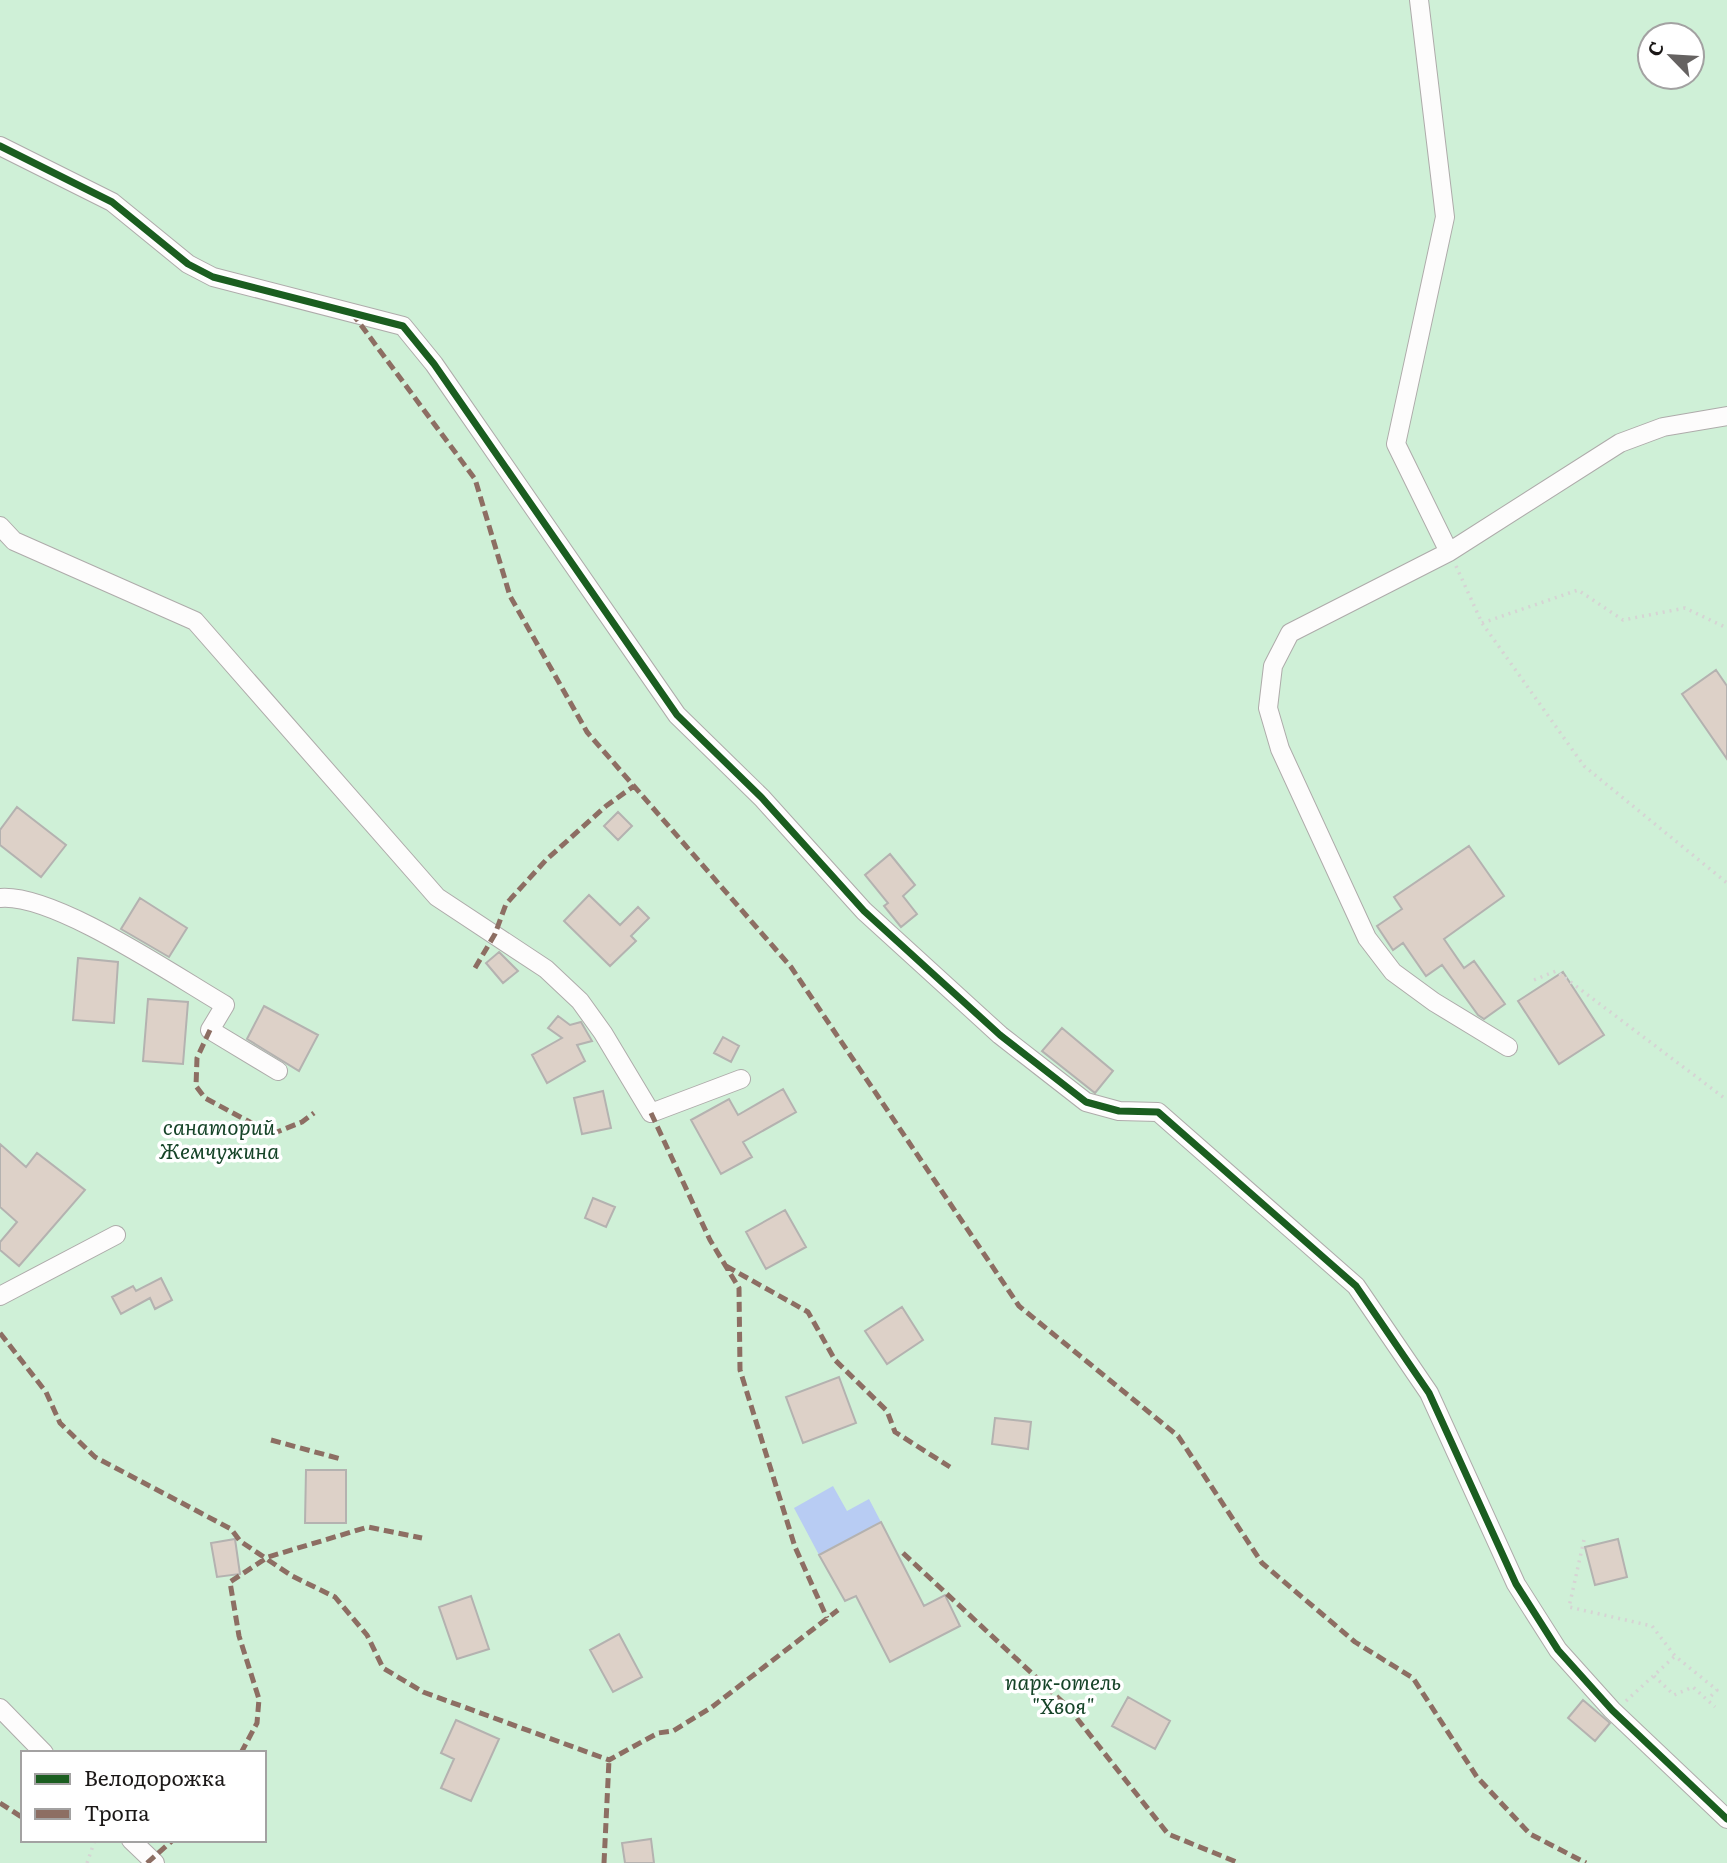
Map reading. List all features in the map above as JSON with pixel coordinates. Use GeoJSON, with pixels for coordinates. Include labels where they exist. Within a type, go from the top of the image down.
{"type":"FeatureCollection","features":[{"type":"Feature","properties":{"kind":"street"},"geometry":{"type":"LineString","coordinates":[[1419,0],[1446,217],[1396,444],[1449,552]]}},
{"type":"Feature","properties":{"kind":"street"},"geometry":{"type":"LineString","coordinates":[[0,146],[112,202],[188,264],[213,277],[404,326],[434,364],[677,715],[762,798],[864,911],[1000,1035],[1086,1101],[1119,1111],[1158,1112],[1356,1286],[1429,1393],[1516,1584],[1558,1650],[1615,1712],[1727,1819]]}},
{"type":"Feature","properties":{"kind":"street"},"geometry":{"type":"LineString","coordinates":[[1508,1047],[1434,1002],[1393,972],[1367,938],[1280,749],[1268,708],[1273,666],[1290,633],[1449,552],[1620,443],[1663,427],[1727,416]]}},
{"type":"Feature","properties":{"kind":"street"},"geometry":{"type":"LineString","coordinates":[[0,526],[14,541],[195,621],[437,897],[546,969],[580,1001],[651,1113],[741,1079]]}},
{"type":"Feature","properties":{"kind":"street"},"geometry":{"type":"LineString","coordinates":[[0,898],[10,897],[47,906],[225,1005],[210,1030],[278,1071]]}},
{"type":"Feature","properties":{"kind":"street"},"geometry":{"type":"LineString","coordinates":[[0,1296],[116,1235]]}},
{"type":"Feature","properties":{"kind":"street"},"geometry":{"type":"LineString","coordinates":[[0,1708],[42,1751]]}},
{"type":"Feature","properties":{"kind":"street"},"geometry":{"type":"LineString","coordinates":[[133,1842],[155,1863]]}},
{"type":"Feature","properties":{"kind":"path"},"geometry":{"type":"LineString","coordinates":[[1449,552],[1482,623],[1584,766],[1727,883]]}},
{"type":"Feature","properties":{"kind":"path"},"geometry":{"type":"LineString","coordinates":[[1482,623],[1578,590],[1623,620],[1685,608],[1727,628]]}},
{"type":"Feature","properties":{"kind":"path"},"geometry":{"type":"LineString","coordinates":[[1534,980],[1556,971],[1727,1100]]}},
{"type":"Feature","properties":{"kind":"path"},"geometry":{"type":"LineString","coordinates":[[1584,1540],[1569,1607],[1652,1626],[1675,1656],[1717,1690],[1708,1699]]}},
{"type":"Feature","properties":{"kind":"path"},"geometry":{"type":"LineString","coordinates":[[1615,1712],[1675,1656]]}},
{"type":"Feature","properties":{"kind":"path"},"geometry":{"type":"LineString","coordinates":[[1654,1676],[1674,1695],[1693,1687],[1715,1707]]}},
{"type":"Feature","properties":{"kind":"path"},"geometry":{"type":"LineString","coordinates":[[86,1863],[94,1842]]}},
{"type":"Feature","properties":{"kind":"green space"},"geometry":{"type":"Polygon","coordinates":[[[0,0],[1727,0],[1727,1863],[0,1863],[0,0]]]}},
{"type":"Feature","properties":{"kind":"water"},"geometry":{"type":"Polygon","coordinates":[[[833,1486],[847,1511],[869,1499],[881,1522],[819,1555],[794,1508],[833,1486]]]}},
{"type":"Feature","properties":{"kind":"building"},"geometry":{"type":"Polygon","coordinates":[[[1716,670],[1727,686],[1727,759],[1682,694],[1716,670]]]}},
{"type":"Feature","properties":{"kind":"building"},"geometry":{"type":"Polygon","coordinates":[[[17,807],[66,845],[41,877],[0,845],[0,830],[17,807]]]}},
{"type":"Feature","properties":{"kind":"building"},"geometry":{"type":"Polygon","coordinates":[[[618,812],[632,826],[618,840],[604,826],[618,812]]]}},
{"type":"Feature","properties":{"kind":"building"},"geometry":{"type":"Polygon","coordinates":[[[1469,846],[1504,896],[1444,939],[1464,968],[1474,961],[1505,1004],[1484,1019],[1478,1015],[1442,965],[1426,976],[1403,943],[1393,950],[1377,926],[1402,909],[1394,897],[1469,846]]]}},
{"type":"Feature","properties":{"kind":"building"},"geometry":{"type":"Polygon","coordinates":[[[890,854],[915,885],[903,896],[917,914],[901,927],[884,906],[888,903],[865,875],[890,854]]]}},
{"type":"Feature","properties":{"kind":"building"},"geometry":{"type":"Polygon","coordinates":[[[589,895],[620,925],[638,907],[649,918],[631,936],[636,941],[610,966],[564,921],[589,895]]]}},
{"type":"Feature","properties":{"kind":"building"},"geometry":{"type":"Polygon","coordinates":[[[140,898],[187,928],[169,957],[121,929],[140,898]]]}},
{"type":"Feature","properties":{"kind":"building"},"geometry":{"type":"Polygon","coordinates":[[[499,952],[518,971],[503,983],[486,963],[499,952]]]}},
{"type":"Feature","properties":{"kind":"building"},"geometry":{"type":"Polygon","coordinates":[[[78,958],[118,962],[114,1023],[73,1020],[78,958]]]}},
{"type":"Feature","properties":{"kind":"building"},"geometry":{"type":"Polygon","coordinates":[[[1563,972],[1604,1035],[1559,1064],[1518,1001],[1563,972]]]}},
{"type":"Feature","properties":{"kind":"building"},"geometry":{"type":"Polygon","coordinates":[[[148,999],[188,1002],[183,1064],[143,1061],[148,999]]]}},
{"type":"Feature","properties":{"kind":"building"},"geometry":{"type":"Polygon","coordinates":[[[264,1006],[318,1035],[299,1071],[247,1039],[264,1006]]]}},
{"type":"Feature","properties":{"kind":"building"},"geometry":{"type":"Polygon","coordinates":[[[558,1016],[570,1025],[581,1022],[592,1041],[577,1045],[585,1061],[547,1083],[532,1055],[562,1038],[548,1028],[558,1016]]]}},
{"type":"Feature","properties":{"kind":"building"},"geometry":{"type":"Polygon","coordinates":[[[1062,1028],[1113,1071],[1095,1093],[1042,1051],[1062,1028]]]}},
{"type":"Feature","properties":{"kind":"building"},"geometry":{"type":"Polygon","coordinates":[[[723,1037],[739,1046],[731,1062],[714,1053],[723,1037]]]}},
{"type":"Feature","properties":{"kind":"building"},"geometry":{"type":"Polygon","coordinates":[[[783,1089],[796,1112],[743,1142],[752,1157],[721,1174],[691,1120],[729,1099],[738,1115],[783,1089]]]}},
{"type":"Feature","properties":{"kind":"building"},"geometry":{"type":"Polygon","coordinates":[[[603,1091],[611,1128],[582,1134],[574,1098],[603,1091]]]}},
{"type":"Feature","properties":{"kind":"building"},"geometry":{"type":"Polygon","coordinates":[[[0,1144],[26,1167],[37,1153],[85,1190],[19,1266],[0,1250],[0,1242],[17,1222],[0,1207],[0,1144]]]}},
{"type":"Feature","properties":{"kind":"building"},"geometry":{"type":"Polygon","coordinates":[[[593,1198],[615,1207],[606,1227],[585,1218],[593,1198]]]}},
{"type":"Feature","properties":{"kind":"building"},"geometry":{"type":"Polygon","coordinates":[[[785,1210],[806,1247],[766,1269],[746,1232],[785,1210]]]}},
{"type":"Feature","properties":{"kind":"building"},"geometry":{"type":"Polygon","coordinates":[[[161,1278],[172,1300],[155,1309],[150,1298],[121,1314],[112,1297],[133,1286],[136,1291],[161,1278]]]}},
{"type":"Feature","properties":{"kind":"building"},"geometry":{"type":"Polygon","coordinates":[[[902,1307],[923,1340],[887,1364],[865,1331],[902,1307]]]}},
{"type":"Feature","properties":{"kind":"building"},"geometry":{"type":"Polygon","coordinates":[[[839,1377],[856,1423],[803,1443],[786,1397],[839,1377]]]}},
{"type":"Feature","properties":{"kind":"building"},"geometry":{"type":"Polygon","coordinates":[[[995,1418],[1031,1422],[1028,1449],[992,1444],[995,1418]]]}},
{"type":"Feature","properties":{"kind":"building"},"geometry":{"type":"Polygon","coordinates":[[[306,1470],[346,1470],[346,1523],[305,1523],[306,1470]]]}},
{"type":"Feature","properties":{"kind":"building"},"geometry":{"type":"Polygon","coordinates":[[[881,1522],[924,1606],[945,1595],[960,1626],[890,1662],[856,1596],[845,1601],[819,1555],[881,1522]]]}},
{"type":"Feature","properties":{"kind":"building"},"geometry":{"type":"Polygon","coordinates":[[[235,1539],[240,1574],[217,1577],[211,1543],[235,1539]]]}},
{"type":"Feature","properties":{"kind":"building"},"geometry":{"type":"Polygon","coordinates":[[[1618,1539],[1627,1577],[1595,1585],[1585,1547],[1618,1539]]]}},
{"type":"Feature","properties":{"kind":"building"},"geometry":{"type":"Polygon","coordinates":[[[471,1596],[489,1649],[457,1659],[439,1607],[471,1596]]]}},
{"type":"Feature","properties":{"kind":"building"},"geometry":{"type":"Polygon","coordinates":[[[619,1634],[642,1677],[613,1692],[590,1650],[619,1634]]]}},
{"type":"Feature","properties":{"kind":"building"},"geometry":{"type":"Polygon","coordinates":[[[1128,1697],[1170,1721],[1155,1749],[1112,1726],[1128,1697]]]}},
{"type":"Feature","properties":{"kind":"building"},"geometry":{"type":"Polygon","coordinates":[[[1583,1700],[1610,1723],[1595,1741],[1568,1718],[1583,1700]]]}},
{"type":"Feature","properties":{"kind":"building"},"geometry":{"type":"Polygon","coordinates":[[[456,1720],[499,1739],[471,1801],[441,1788],[454,1759],[441,1753],[456,1720]]]}},
{"type":"Feature","properties":{"kind":"building"},"geometry":{"type":"Polygon","coordinates":[[[651,1839],[654,1863],[625,1863],[622,1843],[651,1839]]]}},
{"type":"Feature","properties":{"kind":"marked path"},"geometry":{"type":"LineString","coordinates":[[352,313],[475,479],[510,596],[587,732],[791,967],[1019,1306],[1178,1436],[1262,1563],[1355,1642],[1413,1678],[1477,1777],[1530,1834],[1586,1863]]}},
{"type":"Feature","properties":{"kind":"marked path"},"geometry":{"type":"LineString","coordinates":[[475,968],[495,934],[506,904],[546,860],[606,806],[634,786]]}},
{"type":"Feature","properties":{"kind":"marked path"},"geometry":{"type":"LineString","coordinates":[[210,1030],[197,1058],[196,1086],[205,1098],[272,1134],[302,1122],[314,1113]]}},
{"type":"Feature","properties":{"kind":"marked path"},"geometry":{"type":"LineString","coordinates":[[651,1113],[710,1240],[739,1288],[740,1370],[795,1547],[827,1618]]}},
{"type":"Feature","properties":{"kind":"marked path"},"geometry":{"type":"LineString","coordinates":[[726,1266],[808,1312],[835,1360],[887,1411],[895,1432],[950,1467]]}},
{"type":"Feature","properties":{"kind":"marked path"},"geometry":{"type":"LineString","coordinates":[[0,1333],[46,1392],[60,1423],[95,1457],[231,1529],[240,1541],[292,1576],[335,1597],[367,1635],[383,1668],[423,1692],[609,1760],[658,1733],[673,1731],[712,1707],[838,1610]]}},
{"type":"Feature","properties":{"kind":"marked path"},"geometry":{"type":"LineString","coordinates":[[271,1440],[341,1459]]}},
{"type":"Feature","properties":{"kind":"marked path"},"geometry":{"type":"LineString","coordinates":[[242,1751],[257,1723],[259,1699],[239,1636],[230,1582],[268,1557],[368,1527],[422,1538]]}},
{"type":"Feature","properties":{"kind":"marked path"},"geometry":{"type":"LineString","coordinates":[[903,1553],[1068,1707],[1168,1834],[1239,1863]]}},
{"type":"Feature","properties":{"kind":"marked path"},"geometry":{"type":"LineString","coordinates":[[604,1863],[609,1760]]}},
{"type":"Feature","properties":{"kind":"marked path"},"geometry":{"type":"LineString","coordinates":[[0,1803],[21,1817]]}},
{"type":"Feature","properties":{"kind":"marked path"},"geometry":{"type":"LineString","coordinates":[[147,1863],[171,1842]]}},
{"type":"Feature","properties":{"kind":"cycle path"},"geometry":{"type":"LineString","coordinates":[[0,146],[112,202],[188,264],[213,277],[403,326],[434,364],[677,715],[762,798],[864,911],[1000,1035],[1086,1102],[1119,1111],[1158,1112],[1356,1286],[1429,1393],[1516,1584],[1558,1650],[1612,1710],[1727,1819]]}},
{"type":"Feature","properties":{"kind":"park label","name":"санаторий Жемчужина"},"geometry":{"type":"Point","coordinates":[219,1140]}},
{"type":"Feature","properties":{"kind":"park label","name":"парк-отель \"Хвоя\""},"geometry":{"type":"Point","coordinates":[1063,1695]}}]}
